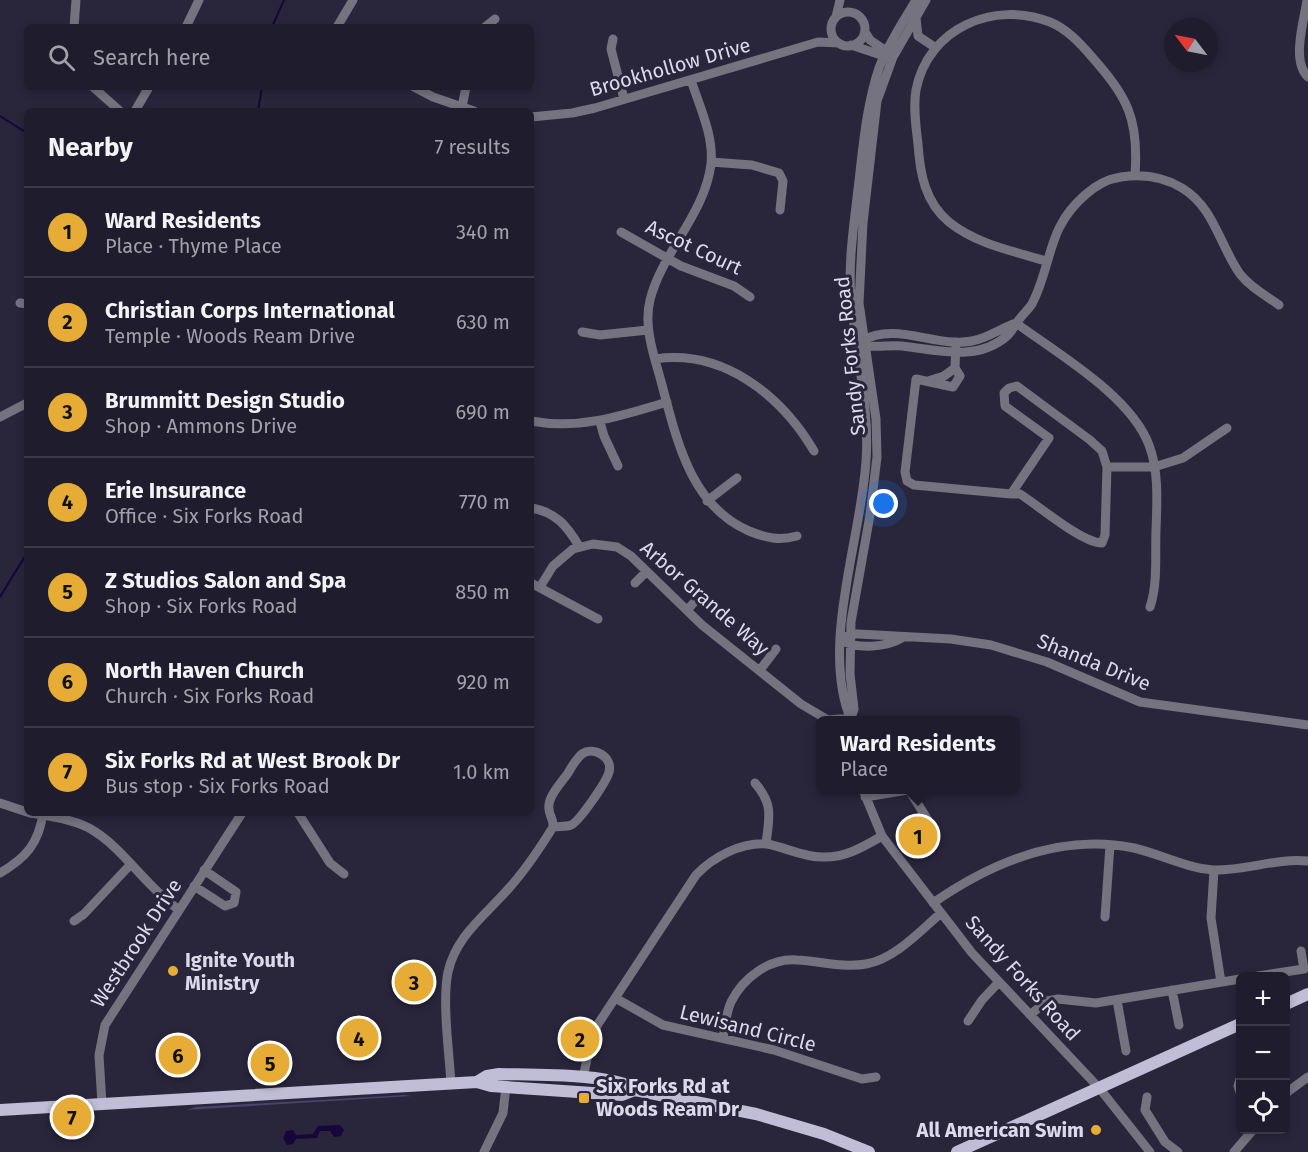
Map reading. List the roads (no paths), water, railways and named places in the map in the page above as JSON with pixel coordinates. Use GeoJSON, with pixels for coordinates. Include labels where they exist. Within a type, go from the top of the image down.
{"type":"FeatureCollection","features":[{"type":"Feature","properties":{"kind":"main road"},"geometry":{"type":"LineString","coordinates":[[1290,1002],[1308,994]]}},
{"type":"Feature","properties":{"kind":"main road"},"geometry":{"type":"LineString","coordinates":[[957,1152],[1236,1026]]}},
{"type":"Feature","properties":{"kind":"main road"},"geometry":{"type":"LineString","coordinates":[[477,1082],[487,1076],[499,1074],[583,1078],[625,1083],[635,1090],[756,1114],[840,1140],[869,1152]]}},
{"type":"Feature","properties":{"kind":"main road"},"geometry":{"type":"LineString","coordinates":[[0,1110],[477,1082],[485,1085],[622,1095],[635,1090]]}},
{"type":"Feature","properties":{"kind":"main road"},"geometry":{"type":"LineString","coordinates":[[840,1140],[853,1152]]}},
{"type":"Feature","properties":{"kind":"street"},"geometry":{"type":"LineString","coordinates":[[74,24],[76,0]]}},
{"type":"Feature","properties":{"kind":"street"},"geometry":{"type":"LineString","coordinates":[[187,24],[199,0]]}},
{"type":"Feature","properties":{"kind":"street"},"geometry":{"type":"LineString","coordinates":[[339,24],[353,0]]}},
{"type":"Feature","properties":{"kind":"street"},"geometry":{"type":"LineString","coordinates":[[841,0],[861,18],[870,40],[888,55]]}},
{"type":"Feature","properties":{"kind":"street","name":"Brookhollow Drive"},"geometry":{"type":"LineString","coordinates":[[818,42],[831,29],[838,16],[841,0]]}},
{"type":"Feature","properties":{"kind":"street","name":"Sandy Forks Road"},"geometry":{"type":"LineString","coordinates":[[850,634],[854,594],[870,515],[877,457],[876,419],[850,280],[852,244],[866,120],[888,55],[916,0]]}},
{"type":"Feature","properties":{"kind":"street","name":"Sandy Forks Road"},"geometry":{"type":"LineString","coordinates":[[888,55],[901,40],[926,0]]}},
{"type":"Feature","properties":{"kind":"street"},"geometry":{"type":"LineString","coordinates":[[1307,0],[1300,60],[1308,77]]}},
{"type":"Feature","properties":{"kind":"street"},"geometry":{"type":"LineString","coordinates":[[838,16],[853,13]]}},
{"type":"Feature","properties":{"kind":"street"},"geometry":{"type":"LineString","coordinates":[[1046,261],[963,233],[934,207],[929,197],[919,166],[916,90],[923,68],[936,48],[953,30],[979,16],[995,14],[1035,17],[1064,29],[1079,42],[1107,74],[1128,103],[1135,128],[1135,175]]}},
{"type":"Feature","properties":{"kind":"street"},"geometry":{"type":"LineString","coordinates":[[916,15],[915,29],[918,36],[936,48]]}},
{"type":"Feature","properties":{"kind":"street"},"geometry":{"type":"LineString","coordinates":[[489,24],[495,19]]}},
{"type":"Feature","properties":{"kind":"street"},"geometry":{"type":"LineString","coordinates":[[831,29],[839,43]]}},
{"type":"Feature","properties":{"kind":"street"},"geometry":{"type":"LineString","coordinates":[[854,45],[865,32]]}},
{"type":"Feature","properties":{"kind":"street"},"geometry":{"type":"LineString","coordinates":[[901,40],[918,36]]}},
{"type":"Feature","properties":{"kind":"street"},"geometry":{"type":"LineString","coordinates":[[613,39],[611,50],[624,99]]}},
{"type":"Feature","properties":{"kind":"street","name":"Brookhollow Drive"},"geometry":{"type":"LineString","coordinates":[[534,117],[572,113],[818,42],[854,45],[888,55]]}},
{"type":"Feature","properties":{"kind":"street"},"geometry":{"type":"LineString","coordinates":[[691,80],[706,125],[711,162],[704,190],[650,300],[648,330],[667,402],[690,472],[707,501],[733,524],[762,536],[782,540],[797,536]]}},
{"type":"Feature","properties":{"kind":"street"},"geometry":{"type":"LineString","coordinates":[[96,90],[117,108]]}},
{"type":"Feature","properties":{"kind":"street"},"geometry":{"type":"LineString","coordinates":[[137,108],[147,90]]}},
{"type":"Feature","properties":{"kind":"street"},"geometry":{"type":"LineString","coordinates":[[421,90],[462,108],[465,90]]}},
{"type":"Feature","properties":{"kind":"street"},"geometry":{"type":"LineString","coordinates":[[711,162],[752,165],[779,172],[783,181],[780,210]]}},
{"type":"Feature","properties":{"kind":"street"},"geometry":{"type":"LineString","coordinates":[[863,343],[954,353],[982,349],[999,342],[1009,335],[1031,306],[1046,261],[1066,213],[1106,181],[1135,175],[1166,181],[1184,189],[1198,201],[1213,220],[1229,256],[1244,278],[1279,305]]}},
{"type":"Feature","properties":{"kind":"street","name":"Ascot Court"},"geometry":{"type":"LineString","coordinates":[[621,232],[696,273],[741,290],[750,297]]}},
{"type":"Feature","properties":{"kind":"street"},"geometry":{"type":"LineString","coordinates":[[863,343],[873,335],[886,333],[956,342],[972,341],[1016,323]]}},
{"type":"Feature","properties":{"kind":"street"},"geometry":{"type":"LineString","coordinates":[[1016,323],[1120,401],[1135,418],[1149,445],[1154,467],[1155,593],[1150,607]]}},
{"type":"Feature","properties":{"kind":"street"},"geometry":{"type":"LineString","coordinates":[[582,332],[600,335],[648,330]]}},
{"type":"Feature","properties":{"kind":"street"},"geometry":{"type":"LineString","coordinates":[[956,342],[955,368],[940,381],[916,379],[905,472],[907,481],[914,486],[1011,494],[1020,494],[1077,533],[1097,543],[1102,543],[1105,535],[1107,467],[1102,451],[1017,386],[1009,388],[1004,393],[1005,406],[1049,438],[1011,494]]}},
{"type":"Feature","properties":{"kind":"street","name":"Sandy Forks Road"},"geometry":{"type":"LineString","coordinates":[[852,716],[854,709],[846,643],[866,461],[867,429],[863,343]]}},
{"type":"Feature","properties":{"kind":"street"},"geometry":{"type":"LineString","coordinates":[[655,359],[675,356],[701,359],[721,365],[748,380],[789,415],[813,451]]}},
{"type":"Feature","properties":{"kind":"street"},"geometry":{"type":"LineString","coordinates":[[534,421],[566,424],[600,422],[667,402]]}},
{"type":"Feature","properties":{"kind":"street"},"geometry":{"type":"LineString","coordinates":[[0,417],[24,405]]}},
{"type":"Feature","properties":{"kind":"street"},"geometry":{"type":"LineString","coordinates":[[600,422],[618,466]]}},
{"type":"Feature","properties":{"kind":"street"},"geometry":{"type":"LineString","coordinates":[[1107,467],[1154,467],[1183,458],[1227,428]]}},
{"type":"Feature","properties":{"kind":"street"},"geometry":{"type":"LineString","coordinates":[[707,501],[737,478]]}},
{"type":"Feature","properties":{"kind":"street"},"geometry":{"type":"LineString","coordinates":[[534,509],[556,516],[568,526],[579,546],[562,555],[536,585],[598,619]]}},
{"type":"Feature","properties":{"kind":"street","name":"Arbor Grande Way"},"geometry":{"type":"LineString","coordinates":[[579,546],[593,544],[616,547],[687,610],[818,716]]}},
{"type":"Feature","properties":{"kind":"street"},"geometry":{"type":"LineString","coordinates":[[635,584],[646,572]]}},
{"type":"Feature","properties":{"kind":"street"},"geometry":{"type":"LineString","coordinates":[[687,610],[700,596]]}},
{"type":"Feature","properties":{"kind":"street"},"geometry":{"type":"LineString","coordinates":[[846,643],[850,634]]}},
{"type":"Feature","properties":{"kind":"street","name":"Shanda Drive"},"geometry":{"type":"LineString","coordinates":[[850,634],[951,639],[1005,648],[1140,702],[1308,725]]}},
{"type":"Feature","properties":{"kind":"street","name":"Shanda Drive"},"geometry":{"type":"LineString","coordinates":[[846,643],[894,643],[902,638]]}},
{"type":"Feature","properties":{"kind":"street"},"geometry":{"type":"LineString","coordinates":[[760,670],[776,649]]}},
{"type":"Feature","properties":{"kind":"street"},"geometry":{"type":"LineString","coordinates":[[450,1083],[447,973],[451,962],[471,927],[527,868],[553,827],[554,821],[548,809],[552,797],[584,753],[594,751],[601,753],[608,761],[609,772],[579,820],[571,825],[553,827]]}},
{"type":"Feature","properties":{"kind":"street"},"geometry":{"type":"LineString","coordinates":[[755,783],[767,797],[770,807],[766,844]]}},
{"type":"Feature","properties":{"kind":"street","name":"Sandy Forks Road"},"geometry":{"type":"LineString","coordinates":[[864,794],[882,836],[933,903],[998,983],[1100,1089],[1150,1152]]}},
{"type":"Feature","properties":{"kind":"street"},"geometry":{"type":"LineString","coordinates":[[911,794],[936,833]]}},
{"type":"Feature","properties":{"kind":"street"},"geometry":{"type":"LineString","coordinates":[[0,803],[24,812]]}},
{"type":"Feature","properties":{"kind":"street"},"geometry":{"type":"LineString","coordinates":[[0,873],[28,853],[41,830],[43,816]]}},
{"type":"Feature","properties":{"kind":"street"},"geometry":{"type":"LineString","coordinates":[[50,816],[89,828],[108,843],[153,889],[178,909]]}},
{"type":"Feature","properties":{"kind":"street","name":"Westbrook Drive"},"geometry":{"type":"LineString","coordinates":[[102,1104],[99,1055],[105,1025],[239,816]]}},
{"type":"Feature","properties":{"kind":"street"},"geometry":{"type":"LineString","coordinates":[[300,816],[330,863],[344,874]]}},
{"type":"Feature","properties":{"kind":"street"},"geometry":{"type":"LineString","coordinates":[[583,1078],[591,1040],[696,874],[723,854],[766,844],[801,854],[838,856],[858,850],[882,836]]}},
{"type":"Feature","properties":{"kind":"street"},"geometry":{"type":"LineString","coordinates":[[933,903],[991,869],[1028,853],[1072,845],[1110,845],[1134,848],[1198,868],[1214,870],[1281,860],[1308,861]]}},
{"type":"Feature","properties":{"kind":"street"},"geometry":{"type":"LineString","coordinates":[[1105,917],[1110,845]]}},
{"type":"Feature","properties":{"kind":"street"},"geometry":{"type":"LineString","coordinates":[[74,921],[84,914],[130,865]]}},
{"type":"Feature","properties":{"kind":"street"},"geometry":{"type":"LineString","coordinates":[[194,886],[225,906],[234,903],[236,892],[204,870]]}},
{"type":"Feature","properties":{"kind":"street"},"geometry":{"type":"LineString","coordinates":[[1214,870],[1211,918],[1221,982]]}},
{"type":"Feature","properties":{"kind":"street"},"geometry":{"type":"LineString","coordinates":[[723,1038],[731,1004],[741,986],[756,972],[771,964],[794,959],[866,964],[892,954],[941,913]]}},
{"type":"Feature","properties":{"kind":"street"},"geometry":{"type":"LineString","coordinates":[[1286,972],[1304,969],[1301,951]]}},
{"type":"Feature","properties":{"kind":"street"},"geometry":{"type":"LineString","coordinates":[[1030,1015],[1047,1001],[1058,999],[1095,1003],[1236,980]]}},
{"type":"Feature","properties":{"kind":"street"},"geometry":{"type":"LineString","coordinates":[[968,1021],[982,1000],[998,983]]}},
{"type":"Feature","properties":{"kind":"street"},"geometry":{"type":"LineString","coordinates":[[1172,990],[1179,1025]]}},
{"type":"Feature","properties":{"kind":"street","name":"Lewisand Circle"},"geometry":{"type":"LineString","coordinates":[[617,999],[663,1025],[774,1050],[862,1078],[876,1077]]}},
{"type":"Feature","properties":{"kind":"street"},"geometry":{"type":"LineString","coordinates":[[1117,1000],[1126,1051]]}},
{"type":"Feature","properties":{"kind":"street"},"geometry":{"type":"LineString","coordinates":[[1290,1090],[1308,1077]]}},
{"type":"Feature","properties":{"kind":"street"},"geometry":{"type":"LineString","coordinates":[[484,1152],[503,1113],[506,1086]]}},
{"type":"Feature","properties":{"kind":"street"},"geometry":{"type":"LineString","coordinates":[[1146,1097],[1144,1110],[1165,1142],[1178,1152]]}},
{"type":"Feature","properties":{"kind":"street"},"geometry":{"type":"LineString","coordinates":[[1234,1152],[1250,1134]]}},
{"type":"Feature","properties":{"kind":"waterway"},"geometry":{"type":"LineString","coordinates":[[273,24],[284,0]]}},
{"type":"Feature","properties":{"kind":"waterway"},"geometry":{"type":"LineString","coordinates":[[258,108],[262,90]]}},
{"type":"Feature","properties":{"kind":"waterway"},"geometry":{"type":"LineString","coordinates":[[0,116],[24,131]]}},
{"type":"Feature","properties":{"kind":"waterway"},"geometry":{"type":"LineString","coordinates":[[0,597],[24,558]]}},
{"type":"Feature","properties":{"kind":"place","name":"Ward Residents"},"geometry":{"type":"Point","coordinates":[918,836]}},
{"type":"Feature","properties":{"kind":"place","name":"Ignite Youth Ministry"},"geometry":{"type":"Point","coordinates":[173,971]}},
{"type":"Feature","properties":{"kind":"place","name":"Brummitt Design Studio"},"geometry":{"type":"Point","coordinates":[414,982]}},
{"type":"Feature","properties":{"kind":"place","name":"Erie Insurance"},"geometry":{"type":"Point","coordinates":[359,1038]}},
{"type":"Feature","properties":{"kind":"place","name":"Christian Corps International"},"geometry":{"type":"Point","coordinates":[580,1039]}},
{"type":"Feature","properties":{"kind":"place","name":"North Haven Church"},"geometry":{"type":"Point","coordinates":[178,1055]}},
{"type":"Feature","properties":{"kind":"place","name":"Z Studios Salon and Spa"},"geometry":{"type":"Point","coordinates":[270,1063]}},
{"type":"Feature","properties":{"kind":"place","name":"Six Forks Rd at Woods Ream Dr"},"geometry":{"type":"Point","coordinates":[584,1098]}},
{"type":"Feature","properties":{"kind":"place","name":"Six Forks Rd at West Brook Dr"},"geometry":{"type":"Point","coordinates":[72,1117]}},
{"type":"Feature","properties":{"kind":"place","name":"All American Swim"},"geometry":{"type":"Point","coordinates":[1096,1130]}}]}
